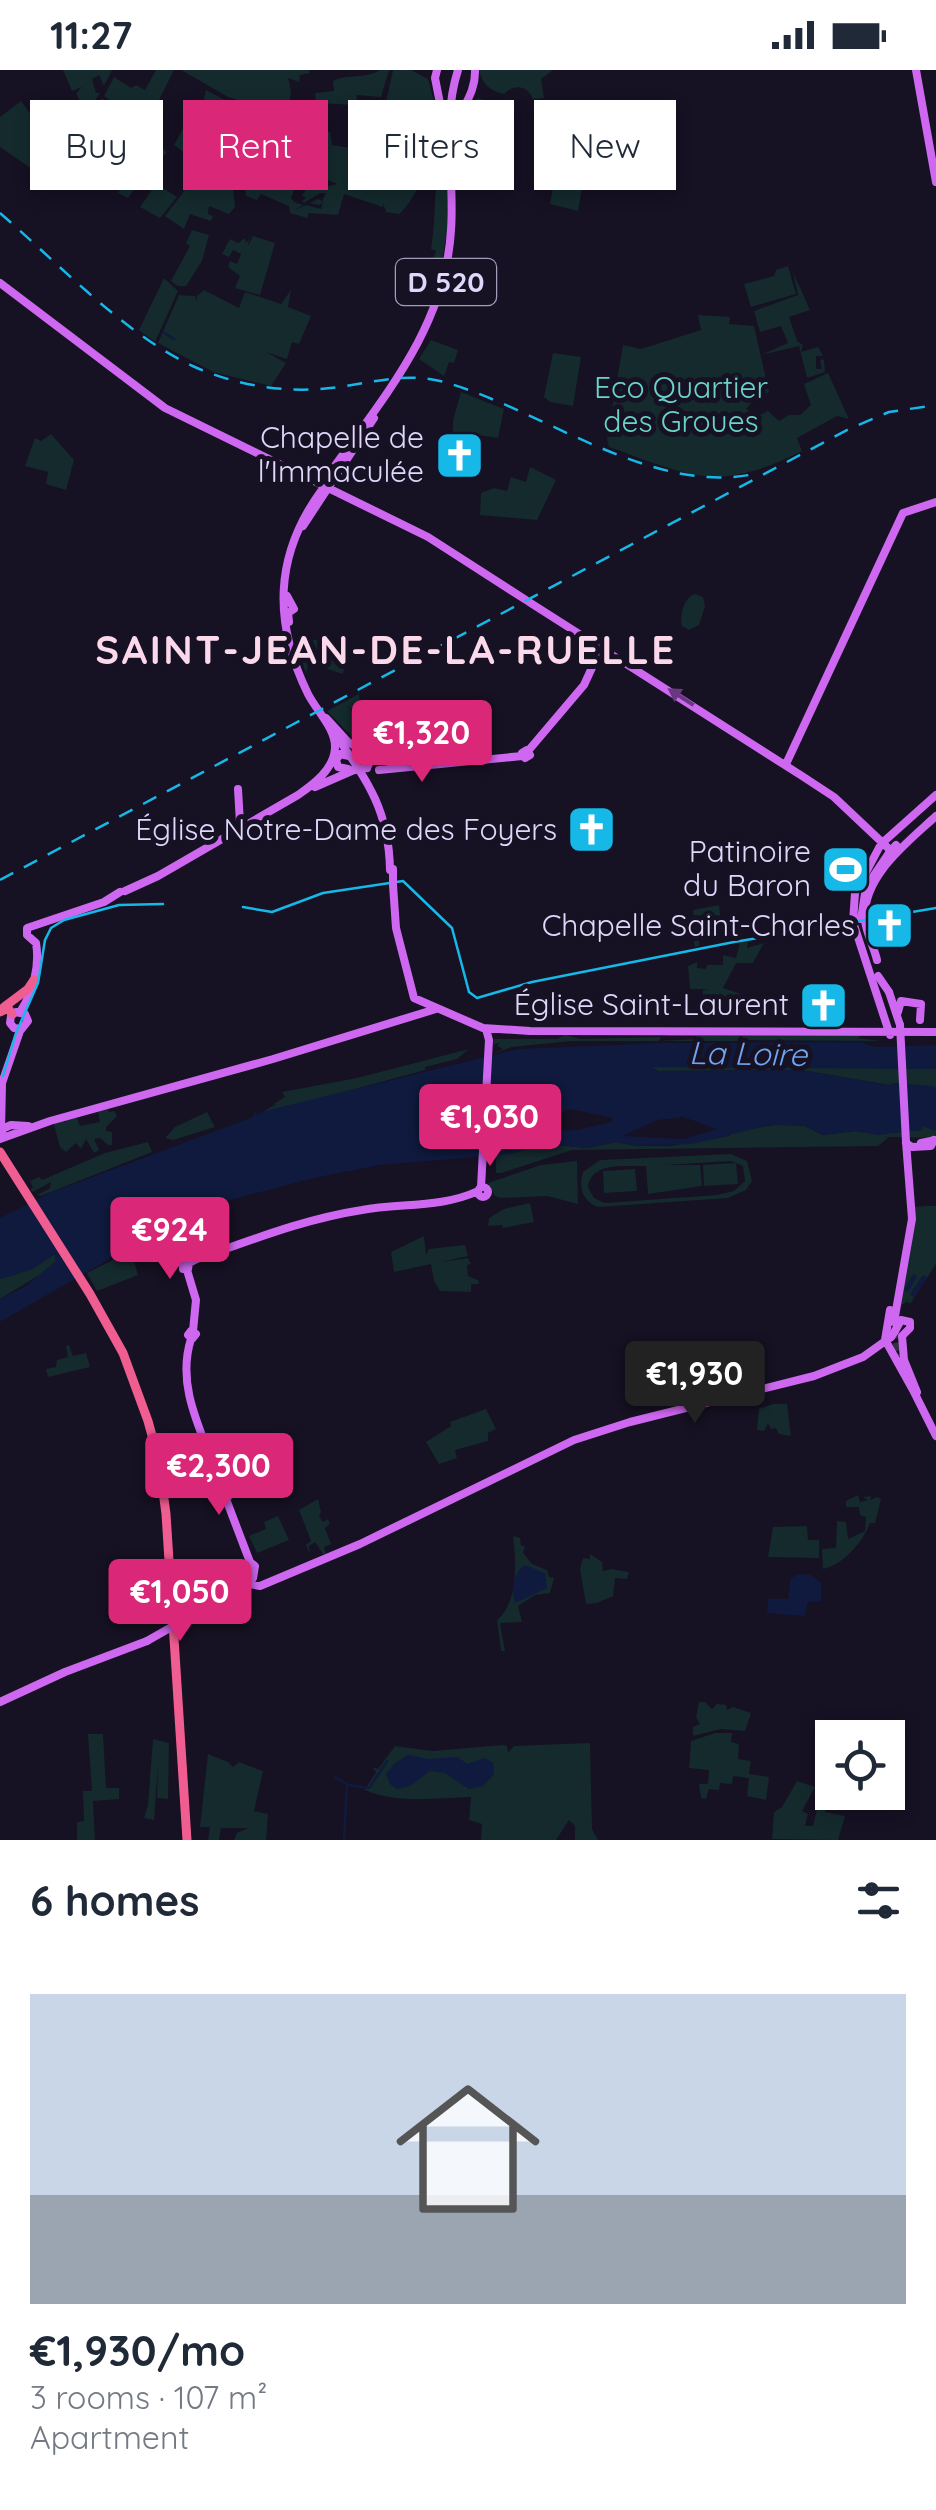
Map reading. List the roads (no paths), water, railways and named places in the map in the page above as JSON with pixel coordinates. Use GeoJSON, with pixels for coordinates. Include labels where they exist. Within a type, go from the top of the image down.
{"type":"FeatureCollection","features":[{"type":"Feature","properties":{"kind":"highway"},"geometry":{"type":"LineString","coordinates":[[11,1011],[34,980]]}},
{"type":"Feature","properties":{"kind":"highway"},"geometry":{"type":"LineString","coordinates":[[0,1156],[81,1284],[140,1392],[162,1482],[186,1840]]}},
{"type":"Feature","properties":{"kind":"main road","name":"D 520"},"geometry":{"type":"LineString","coordinates":[[454,100],[459,70]]}},
{"type":"Feature","properties":{"kind":"main road","name":"D 520"},"geometry":{"type":"LineString","coordinates":[[451,100],[459,70]]}},
{"type":"Feature","properties":{"kind":"main road"},"geometry":{"type":"LineString","coordinates":[[469,100],[475,91],[476,70]]}},
{"type":"Feature","properties":{"kind":"main road"},"geometry":{"type":"LineString","coordinates":[[916,70],[936,182]]}},
{"type":"Feature","properties":{"kind":"main road"},"geometry":{"type":"LineString","coordinates":[[437,74],[441,100]]}},
{"type":"Feature","properties":{"kind":"main road","name":"D 520"},"geometry":{"type":"LineString","coordinates":[[323,487],[401,374],[427,328],[446,272],[451,190]]}},
{"type":"Feature","properties":{"kind":"main road","name":"D 520"},"geometry":{"type":"LineString","coordinates":[[323,487],[422,344],[444,290],[454,221],[453,190]]}},
{"type":"Feature","properties":{"kind":"main road"},"geometry":{"type":"LineString","coordinates":[[0,282],[165,408],[428,538],[651,678]]}},
{"type":"Feature","properties":{"kind":"main road"},"geometry":{"type":"LineString","coordinates":[[284,621],[292,544],[323,487]]}},
{"type":"Feature","properties":{"kind":"main road"},"geometry":{"type":"LineString","coordinates":[[323,487],[292,544],[286,589],[282,601],[276,604],[282,611],[297,667],[324,718],[378,801],[387,829],[392,870]]}},
{"type":"Feature","properties":{"kind":"main road"},"geometry":{"type":"LineString","coordinates":[[785,765],[906,510],[936,502]]}},
{"type":"Feature","properties":{"kind":"main road"},"geometry":{"type":"LineString","coordinates":[[286,589],[294,610],[288,613],[289,632]]}},
{"type":"Feature","properties":{"kind":"main road"},"geometry":{"type":"LineString","coordinates":[[285,607],[303,676],[334,741],[328,772],[360,780],[378,801]]}},
{"type":"Feature","properties":{"kind":"main road"},"geometry":{"type":"LineString","coordinates":[[598,646],[835,798],[890,849]]}},
{"type":"Feature","properties":{"kind":"main road"},"geometry":{"type":"LineString","coordinates":[[379,770],[525,754],[584,685],[598,646]]}},
{"type":"Feature","properties":{"kind":"main road"},"geometry":{"type":"LineString","coordinates":[[324,718],[367,754],[370,762],[367,768],[342,770],[336,763],[340,754],[350,756]]}},
{"type":"Feature","properties":{"kind":"main road"},"geometry":{"type":"LineString","coordinates":[[324,718],[378,795],[389,828],[393,924],[412,999],[410,1015]]}},
{"type":"Feature","properties":{"kind":"main road"},"geometry":{"type":"LineString","coordinates":[[38,933],[123,894],[245,827],[319,780],[333,758]]}},
{"type":"Feature","properties":{"kind":"main road"},"geometry":{"type":"LineString","coordinates":[[260,818],[353,769]]}},
{"type":"Feature","properties":{"kind":"main road"},"geometry":{"type":"LineString","coordinates":[[238,790],[245,827]]}},
{"type":"Feature","properties":{"kind":"main road"},"geometry":{"type":"LineString","coordinates":[[238,790],[242,810]]}},
{"type":"Feature","properties":{"kind":"main road"},"geometry":{"type":"LineString","coordinates":[[227,836],[240,823],[238,790]]}},
{"type":"Feature","properties":{"kind":"main road"},"geometry":{"type":"LineString","coordinates":[[907,1145],[888,993],[853,918],[855,893],[933,798]]}},
{"type":"Feature","properties":{"kind":"main road"},"geometry":{"type":"LineString","coordinates":[[38,933],[54,921],[101,906],[290,802]]}},
{"type":"Feature","properties":{"kind":"main road"},"geometry":{"type":"LineString","coordinates":[[855,893],[890,849],[936,816]]}},
{"type":"Feature","properties":{"kind":"main road"},"geometry":{"type":"LineString","coordinates":[[890,849],[865,890],[860,921],[862,938],[893,1029]]}},
{"type":"Feature","properties":{"kind":"main road"},"geometry":{"type":"LineString","coordinates":[[890,849],[865,917],[886,1008],[891,1006],[893,1029]]}},
{"type":"Feature","properties":{"kind":"main road"},"geometry":{"type":"LineString","coordinates":[[392,885],[396,928],[414,998],[489,1033],[893,1029],[933,1032]]}},
{"type":"Feature","properties":{"kind":"main road"},"geometry":{"type":"LineString","coordinates":[[860,921],[877,976]]}},
{"type":"Feature","properties":{"kind":"main road"},"geometry":{"type":"LineString","coordinates":[[11,1011],[34,980],[38,933]]}},
{"type":"Feature","properties":{"kind":"main road"},"geometry":{"type":"LineString","coordinates":[[18,1029],[10,1023],[11,1011],[40,960],[38,933]]}},
{"type":"Feature","properties":{"kind":"main road"},"geometry":{"type":"LineString","coordinates":[[862,938],[877,960]]}},
{"type":"Feature","properties":{"kind":"main road"},"geometry":{"type":"LineString","coordinates":[[412,999],[489,1033],[865,1035],[893,1029],[933,1032]]}},
{"type":"Feature","properties":{"kind":"main road"},"geometry":{"type":"LineString","coordinates":[[893,1029],[902,1001],[921,1004],[920,1020]]}},
{"type":"Feature","properties":{"kind":"main road"},"geometry":{"type":"LineString","coordinates":[[5,1133],[273,1059],[432,1008]]}},
{"type":"Feature","properties":{"kind":"main road"},"geometry":{"type":"LineString","coordinates":[[5,1133],[1,1092],[18,1029],[27,1023],[11,1011]]}},
{"type":"Feature","properties":{"kind":"main road"},"geometry":{"type":"LineString","coordinates":[[5,1133],[410,1015]]}},
{"type":"Feature","properties":{"kind":"main road"},"geometry":{"type":"LineString","coordinates":[[553,1034],[576,1031]]}},
{"type":"Feature","properties":{"kind":"main road"},"geometry":{"type":"LineString","coordinates":[[647,1034],[668,1032]]}},
{"type":"Feature","properties":{"kind":"main road"},"geometry":{"type":"LineString","coordinates":[[0,1702],[147,1641],[196,1613],[244,1594],[252,1583],[255,1566],[224,1495],[187,1390],[185,1366],[196,1300],[188,1266],[290,1226],[362,1210],[464,1196],[481,1186],[489,1033]]}},
{"type":"Feature","properties":{"kind":"main road"},"geometry":{"type":"LineString","coordinates":[[907,1145],[931,1146],[935,1140]]}},
{"type":"Feature","properties":{"kind":"main road"},"geometry":{"type":"LineString","coordinates":[[915,1391],[893,1333],[899,1274],[912,1219],[907,1171],[903,1158],[898,1156],[907,1145],[935,1140]]}},
{"type":"Feature","properties":{"kind":"main road"},"geometry":{"type":"LineString","coordinates":[[252,1583],[262,1585],[347,1549],[564,1444],[630,1422],[814,1376],[871,1352],[893,1333],[899,1274]]}},
{"type":"Feature","properties":{"kind":"main road"},"geometry":{"type":"LineString","coordinates":[[893,1333],[901,1338],[915,1391]]}},
{"type":"Feature","properties":{"kind":"main road"},"geometry":{"type":"LineString","coordinates":[[899,1356],[936,1432]]}},
{"type":"Feature","properties":{"kind":"main road"},"geometry":{"type":"LineString","coordinates":[[238,1594],[239,1577],[250,1562]]}},
{"type":"Feature","properties":{"kind":"water","name":"La Loire"},"geometry":{"type":"Polygon","coordinates":[[[663,1043],[936,1045],[936,1069],[650,1067],[658,1071],[801,1070],[889,1085],[932,1086],[936,1088],[936,1131],[923,1126],[922,1130],[878,1135],[854,1131],[823,1135],[805,1126],[770,1125],[692,1144],[638,1146],[616,1142],[587,1148],[544,1144],[510,1154],[380,1165],[314,1178],[223,1202],[176,1221],[0,1322],[0,1299],[26,1286],[56,1261],[54,1254],[32,1269],[0,1279],[0,1218],[52,1192],[253,1117],[256,1109],[257,1116],[518,1049],[663,1043]],[[569,1109],[539,1121],[459,1137],[444,1147],[495,1144],[499,1141],[486,1139],[577,1130],[611,1122],[613,1118],[569,1109]],[[683,1117],[658,1120],[622,1136],[683,1139],[717,1129],[683,1117]]]}},
{"type":"Feature","properties":{"kind":"water"},"geometry":{"type":"Polygon","coordinates":[[[525,1565],[545,1573],[547,1588],[515,1603],[514,1582],[525,1565]]]}},
{"type":"Feature","properties":{"kind":"water"},"geometry":{"type":"Polygon","coordinates":[[[811,1575],[821,1583],[821,1601],[808,1602],[805,1616],[767,1613],[768,1599],[788,1599],[791,1578],[811,1575]]]}},
{"type":"Feature","properties":{"kind":"water"},"geometry":{"type":"Polygon","coordinates":[[[408,1755],[429,1759],[458,1757],[467,1764],[485,1758],[493,1763],[494,1774],[483,1786],[469,1789],[445,1773],[430,1771],[410,1786],[397,1789],[386,1774],[408,1755]]]}},
{"type":"Feature","properties":{"kind":"waterway"},"geometry":{"type":"LineString","coordinates":[[163,332],[174,339]]}},
{"type":"Feature","properties":{"kind":"waterway"},"geometry":{"type":"LineString","coordinates":[[907,1289],[914,1277]]}},
{"type":"Feature","properties":{"kind":"waterway"},"geometry":{"type":"LineString","coordinates":[[913,1294],[924,1278]]}},
{"type":"Feature","properties":{"kind":"waterway"},"geometry":{"type":"LineString","coordinates":[[370,1787],[387,1761]]}},
{"type":"Feature","properties":{"kind":"waterway"},"geometry":{"type":"LineString","coordinates":[[335,1777],[349,1785],[368,1788]]}},
{"type":"Feature","properties":{"kind":"waterway"},"geometry":{"type":"LineString","coordinates":[[344,1840],[347,1784]]}},
{"type":"Feature","properties":{"kind":"tunnel"},"geometry":{"type":"LineString","coordinates":[[894,1331],[900,1356]]}},
{"type":"Feature","properties":{"kind":"tram line"},"geometry":{"type":"LineString","coordinates":[[243,907],[272,912],[323,893],[403,881],[452,928],[469,992],[477,998],[532,982],[734,942],[936,908]]}},
{"type":"Feature","properties":{"kind":"tram line"},"geometry":{"type":"LineString","coordinates":[[3,1076],[38,983],[45,940],[51,928],[64,920],[119,905],[163,904]]}},
{"type":"Feature","properties":{"kind":"railway"},"geometry":{"type":"LineString","coordinates":[[0,213],[119,319],[171,354],[214,375],[249,384],[303,390],[392,379],[431,379],[481,395],[637,462],[676,473],[715,477],[754,474]]}},
{"type":"Feature","properties":{"kind":"railway"},"geometry":{"type":"LineString","coordinates":[[0,880],[849,429],[889,412],[936,405]]}},
{"type":"Feature","properties":{"kind":"place","name":"Chapelle de l'Immaculée"},"geometry":{"type":"Point","coordinates":[459,455]}},
{"type":"Feature","properties":{"kind":"place","name":"Église Notre-Dame des Foyers"},"geometry":{"type":"Point","coordinates":[592,830]}},
{"type":"Feature","properties":{"kind":"place","name":"Patinoire du Baron"},"geometry":{"type":"Point","coordinates":[846,869]}},
{"type":"Feature","properties":{"kind":"place","name":"Chapelle Saint-Charles"},"geometry":{"type":"Point","coordinates":[890,926]}},
{"type":"Feature","properties":{"kind":"place","name":"Église Saint-Laurent"},"geometry":{"type":"Point","coordinates":[824,1005]}},
{"type":"Feature","properties":{"kind":"district","name":"SAINT-JEAN-DE-LA-RUELLE"},"geometry":{"type":"Point","coordinates":[386,650]}},
{"type":"Feature","properties":{"kind":"park label","name":"Eco Quartier des Groues"},"geometry":{"type":"Point","coordinates":[681,405]}}]}
